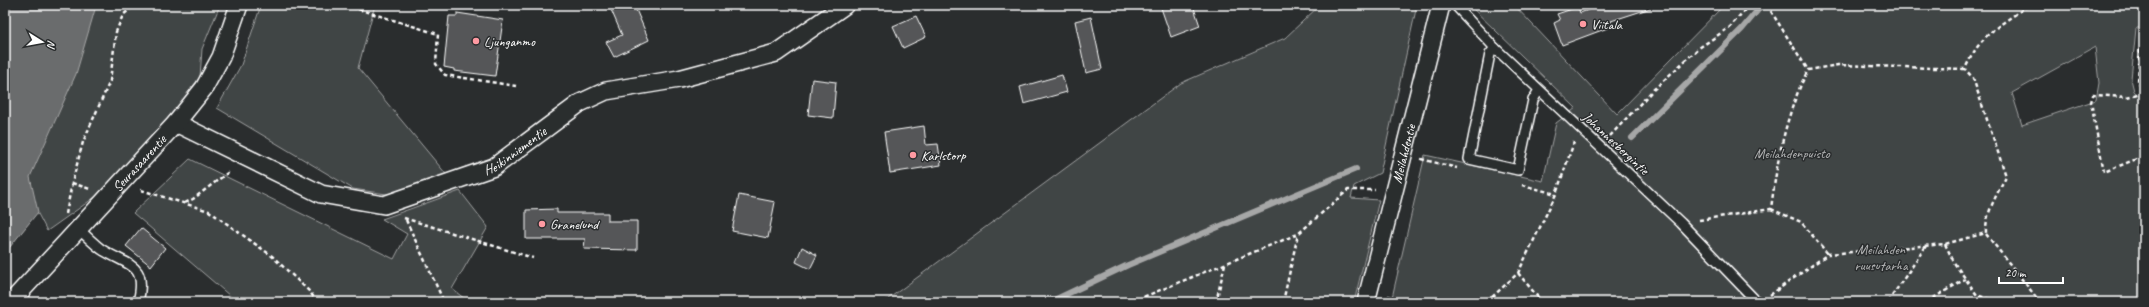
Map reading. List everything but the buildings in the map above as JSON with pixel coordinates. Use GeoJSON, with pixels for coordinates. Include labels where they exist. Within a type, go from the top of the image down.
{"type":"FeatureCollection","features":[{"type":"Feature","properties":{"kind":"street","name":"Seurasaarentie"},"geometry":{"type":"LineString","coordinates":[[11,302],[176,123],[204,88],[220,57],[239,5]]}},
{"type":"Feature","properties":{"kind":"street","name":"Heikinniementie"},"geometry":{"type":"LineString","coordinates":[[176,123],[321,194],[384,206],[494,167],[580,103],[606,90],[679,79],[776,53],[845,5]]}},
{"type":"Feature","properties":{"kind":"street","name":"Meilahdentie"},"geometry":{"type":"LineString","coordinates":[[1366,302],[1441,5]]}},
{"type":"Feature","properties":{"kind":"lane","name":"Johannesbergintie"},"geometry":{"type":"LineString","coordinates":[[1455,5],[1495,48],[1681,223],[1757,302]]}},
{"type":"Feature","properties":{"kind":"lane"},"geometry":{"type":"LineString","coordinates":[[1495,48],[1490,54],[1469,159],[1518,170],[1534,100],[1539,90]]}},
{"type":"Feature","properties":{"kind":"lane"},"geometry":{"type":"LineString","coordinates":[[78,228],[101,249],[122,258],[132,265],[139,275],[142,287],[138,302]]}},
{"type":"Feature","properties":{"kind":"path"},"geometry":{"type":"LineString","coordinates":[[63,244],[63,230],[72,183],[83,142],[110,81],[116,32],[123,15],[135,5]]}},
{"type":"Feature","properties":{"kind":"path"},"geometry":{"type":"LineString","coordinates":[[345,5],[438,34],[436,64],[444,75],[516,86]]}},
{"type":"Feature","properties":{"kind":"path"},"geometry":{"type":"LineString","coordinates":[[1600,147],[1652,92],[1699,48],[1730,27],[1749,5]]}},
{"type":"Feature","properties":{"kind":"path"},"geometry":{"type":"LineString","coordinates":[[1767,5],[1808,70]]}},
{"type":"Feature","properties":{"kind":"path"},"geometry":{"type":"LineString","coordinates":[[1965,69],[1972,53],[1986,35],[2029,5]]}},
{"type":"Feature","properties":{"kind":"path"},"geometry":{"type":"LineString","coordinates":[[2140,49],[2138,82],[2144,92],[2127,97],[2093,95],[2091,102],[2104,172],[2144,156]]}},
{"type":"Feature","properties":{"kind":"path"},"geometry":{"type":"LineString","coordinates":[[1808,70],[1838,65],[1965,69],[1973,78],[2006,176],[1988,213],[1985,223],[1986,234],[2040,302]]}},
{"type":"Feature","properties":{"kind":"path"},"geometry":{"type":"LineString","coordinates":[[1771,208],[1775,180],[1786,128],[1796,95],[1808,70]]}},
{"type":"Feature","properties":{"kind":"path"},"geometry":{"type":"LineString","coordinates":[[1487,302],[1518,273],[1556,194],[1570,159],[1579,126]]}},
{"type":"Feature","properties":{"kind":"path"},"geometry":{"type":"LineString","coordinates":[[185,203],[193,199],[247,159]]}},
{"type":"Feature","properties":{"kind":"path"},"geometry":{"type":"LineString","coordinates":[[138,189],[209,211],[272,256],[310,292],[317,302]]}},
{"type":"Feature","properties":{"kind":"path"},"geometry":{"type":"LineString","coordinates":[[1130,302],[1298,234],[1348,190],[1380,190]]}},
{"type":"Feature","properties":{"kind":"path"},"geometry":{"type":"LineString","coordinates":[[1681,223],[1771,208],[1801,222],[1828,254]]}},
{"type":"Feature","properties":{"kind":"path"},"geometry":{"type":"LineString","coordinates":[[444,302],[406,220],[533,258]]}},
{"type":"Feature","properties":{"kind":"path"},"geometry":{"type":"LineString","coordinates":[[1282,302],[1298,234]]}},
{"type":"Feature","properties":{"kind":"path"},"geometry":{"type":"LineString","coordinates":[[1766,298],[1828,254],[1945,244],[1986,234]]}},
{"type":"Feature","properties":{"kind":"path"},"geometry":{"type":"LineString","coordinates":[[1945,244],[1965,279],[1977,295],[1983,299],[1997,302]]}},
{"type":"Feature","properties":{"kind":"path"},"geometry":{"type":"LineString","coordinates":[[1888,302],[1926,245]]}},
{"type":"Feature","properties":{"kind":"path"},"geometry":{"type":"LineString","coordinates":[[1216,302],[1225,264]]}},
{"type":"Feature","properties":{"kind":"path"},"geometry":{"type":"LineString","coordinates":[[1518,273],[1542,302]]}},
{"type":"Feature","properties":{"kind":"path"},"geometry":{"type":"LineString","coordinates":[[1927,302],[1965,279]]}},
{"type":"Feature","properties":{"kind":"path"},"geometry":{"type":"LineString","coordinates":[[1143,302],[1145,296]]}},
{"type":"Feature","properties":{"kind":"path"},"geometry":{"type":"LineString","coordinates":[[1388,296],[1406,302]]}},
{"type":"Feature","properties":{"kind":"path"},"geometry":{"type":"LineString","coordinates":[[1933,298],[1935,302]]}},
{"type":"Feature","properties":{"kind":"green space"},"geometry":{"type":"Polygon","coordinates":[[[5,5],[220,5],[202,49],[200,77],[165,123],[95,197],[47,231],[37,212],[5,253],[5,5]]]}},
{"type":"Feature","properties":{"kind":"green space"},"geometry":{"type":"Polygon","coordinates":[[[261,5],[375,5],[358,68],[451,180],[393,195],[353,189],[217,108],[241,65],[261,5]]]}},
{"type":"Feature","properties":{"kind":"green space"},"geometry":{"type":"Polygon","coordinates":[[[1320,5],[1417,5],[1380,173],[1354,186],[1351,198],[1379,200],[1354,302],[884,302],[1181,83],[1285,38],[1320,5]]]}},
{"type":"Feature","properties":{"kind":"green space","name":"Meilahdenpuisto"},"geometry":{"type":"Polygon","coordinates":[[[1469,5],[1514,5],[1617,114],[1724,5],[2144,5],[2144,28],[2136,28],[2131,79],[2134,91],[2144,100],[2144,142],[2141,156],[2144,168],[2144,302],[1391,302],[1425,155],[1543,181],[1556,123],[1576,108],[1469,5]],[[2095,47],[2012,93],[2022,125],[2096,100],[2099,83],[2095,47]]]}},
{"type":"Feature","properties":{"kind":"green space"},"geometry":{"type":"Polygon","coordinates":[[[190,159],[394,259],[407,234],[382,219],[460,191],[488,227],[452,289],[469,302],[237,302],[133,213],[190,159]]]}},
{"type":"Feature","properties":{"kind":"shaded area"},"geometry":{"type":"Polygon","coordinates":[[[5,5],[96,6],[76,74],[30,177],[38,212],[5,253],[5,5]]]}},
{"type":"Feature","properties":{"kind":"waterway"},"geometry":{"type":"LineString","coordinates":[[1632,138],[1742,29],[1762,5]]}},
{"type":"Feature","properties":{"kind":"waterway"},"geometry":{"type":"LineString","coordinates":[[1050,302],[1128,265],[1356,169]]}},
{"type":"Feature","properties":{"kind":"place","name":"Viitala"},"geometry":{"type":"Point","coordinates":[1583,24]}},
{"type":"Feature","properties":{"kind":"place","name":"Ljunganmo"},"geometry":{"type":"Point","coordinates":[476,41]}},
{"type":"Feature","properties":{"kind":"place","name":"Karlstorp"},"geometry":{"type":"Point","coordinates":[913,155]}},
{"type":"Feature","properties":{"kind":"place","name":"Granelund"},"geometry":{"type":"Point","coordinates":[542,224]}},
{"type":"Feature","properties":{"kind":"park label","name":"Meilahden ruusutarha"},"geometry":{"type":"Point","coordinates":[1881,258]}}]}
